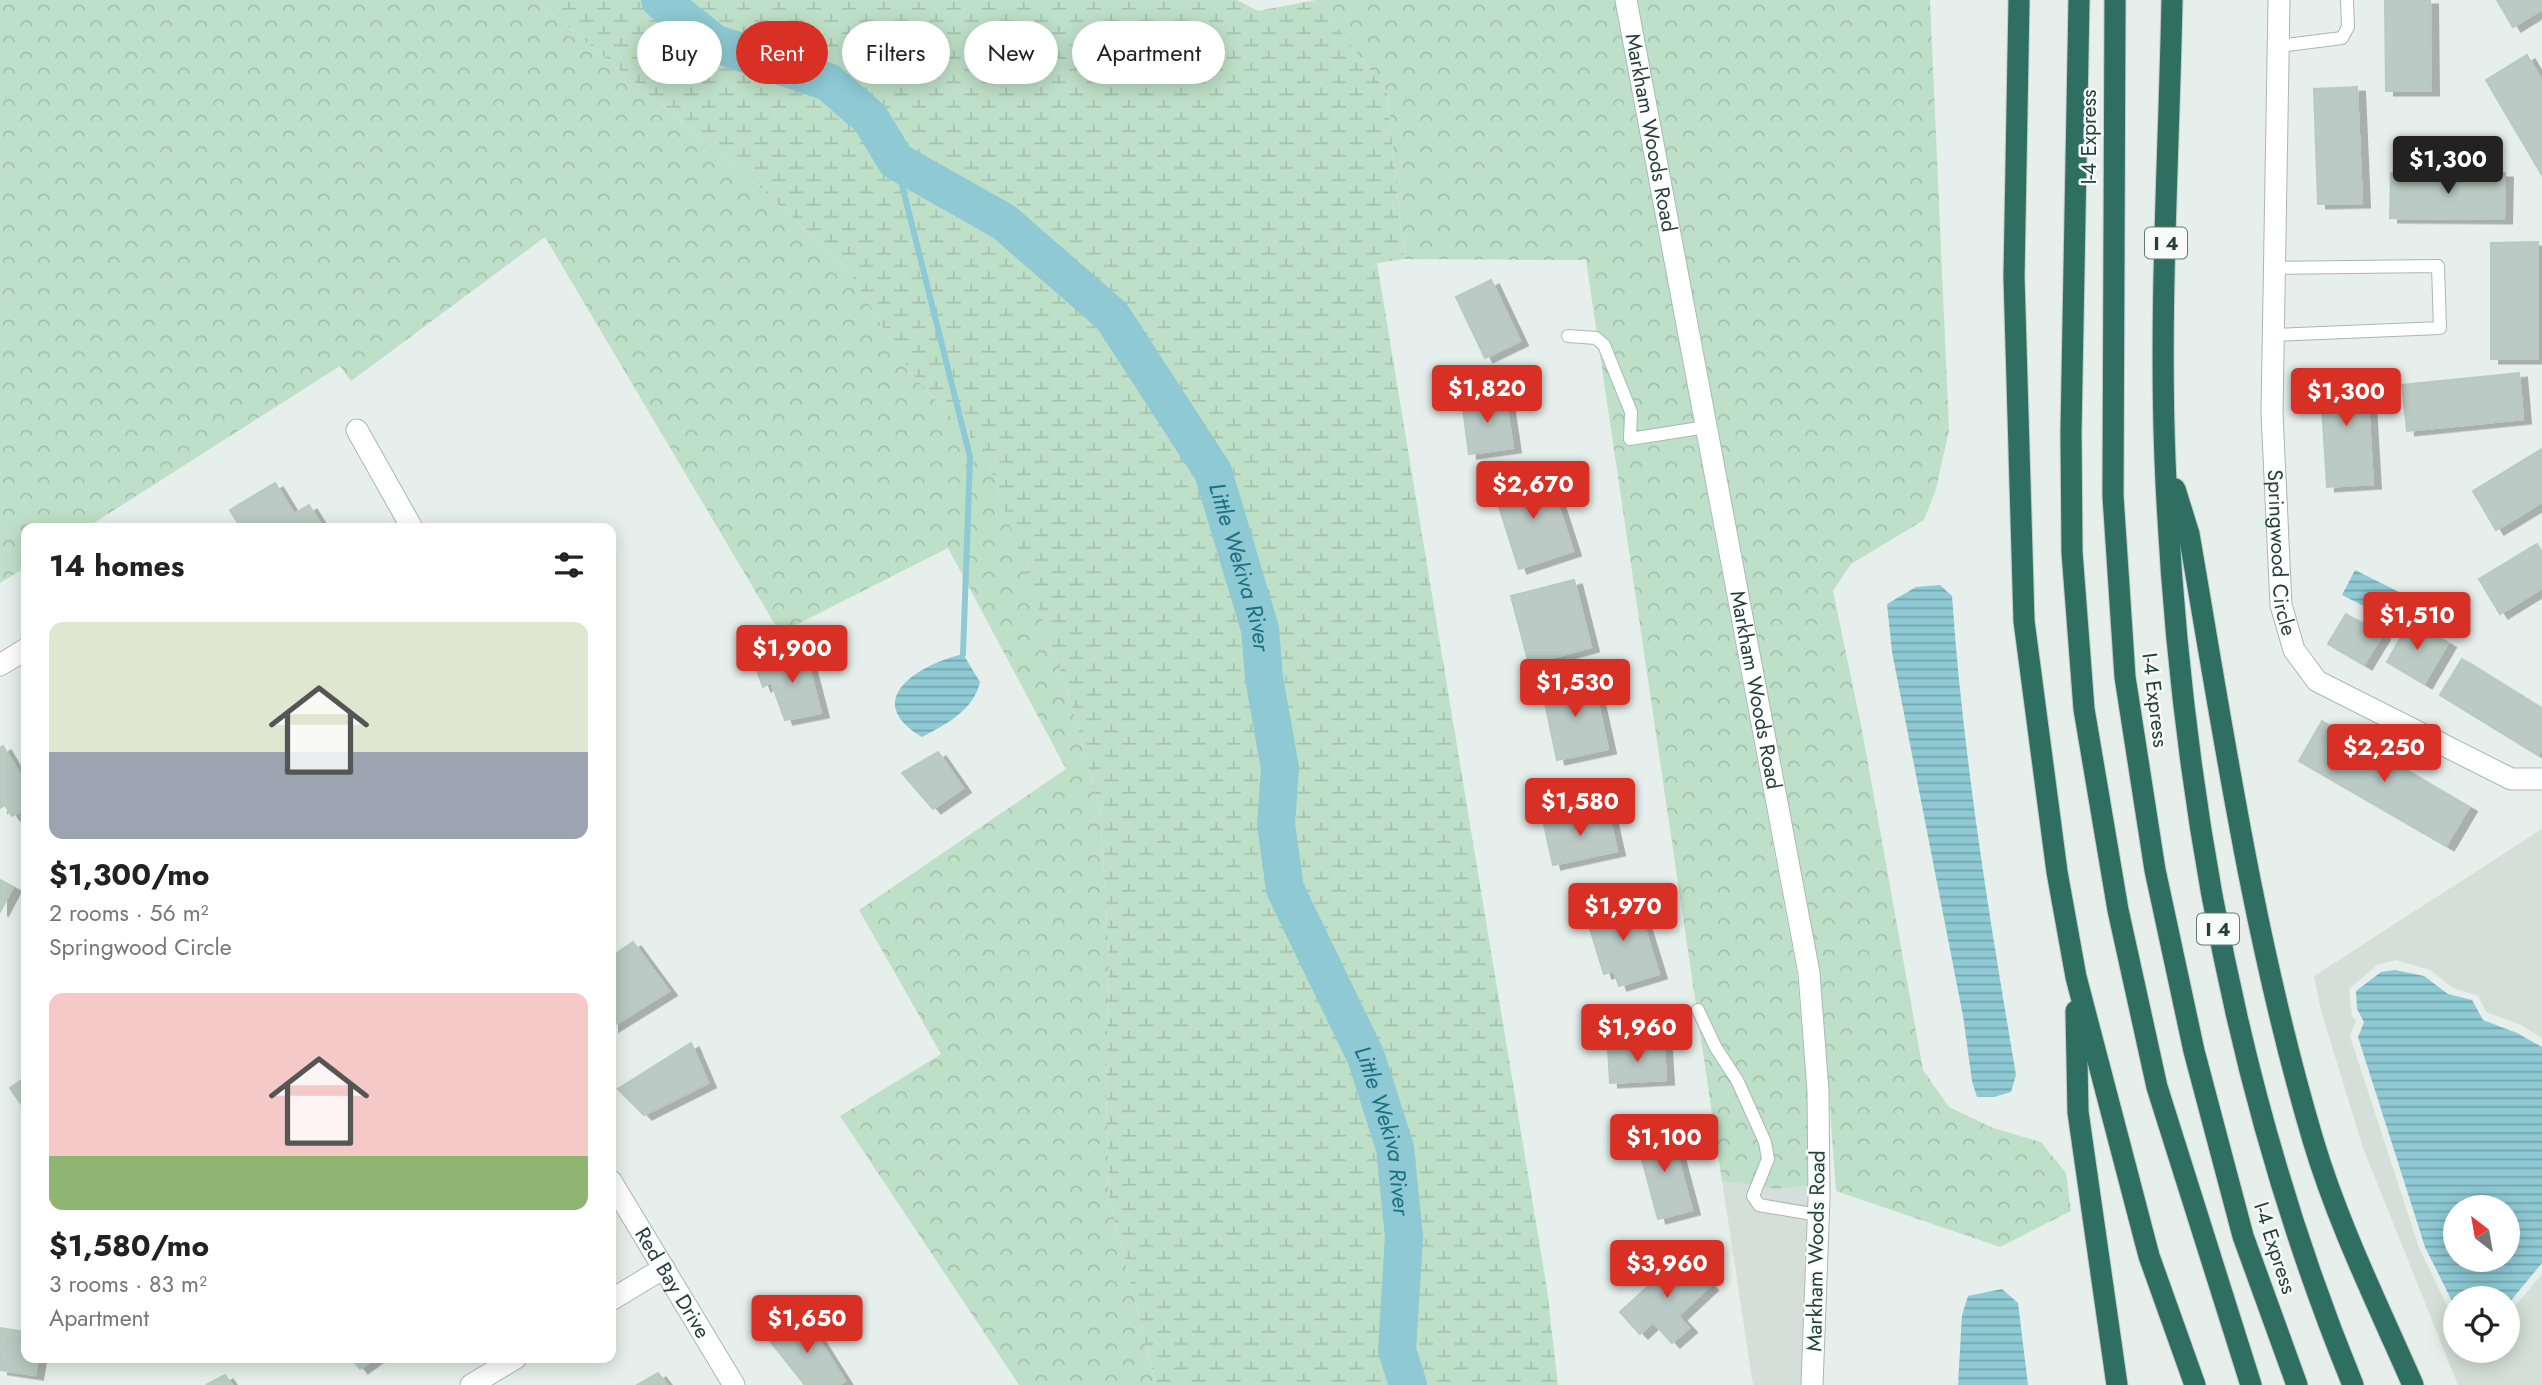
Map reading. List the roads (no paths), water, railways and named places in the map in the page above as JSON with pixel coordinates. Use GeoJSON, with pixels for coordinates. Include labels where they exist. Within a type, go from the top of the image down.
{"type":"FeatureCollection","features":[{"type":"Feature","properties":{"kind":"highway"},"geometry":{"type":"LineString","coordinates":[[2019,0],[2014,277],[2024,621],[2057,872],[2076,977],[2150,1255],[2195,1385]]}},
{"type":"Feature","properties":{"kind":"highway","name":"I-4 Express"},"geometry":{"type":"LineString","coordinates":[[2079,0],[2071,432],[2072,552],[2084,709],[2118,910],[2157,1087],[2251,1385]]}},
{"type":"Feature","properties":{"kind":"highway","name":"I-4 Express"},"geometry":{"type":"LineString","coordinates":[[2115,0],[2113,496],[2125,677],[2155,870],[2194,1051],[2243,1237],[2297,1385]]}},
{"type":"Feature","properties":{"kind":"highway","name":"I 4"},"geometry":{"type":"LineString","coordinates":[[2172,0],[2166,232],[2165,457],[2184,724],[2211,897],[2259,1112],[2281,1188],[2353,1385]]}},
{"type":"Feature","properties":{"kind":"highway"},"geometry":{"type":"LineString","coordinates":[[2165,457],[2189,534],[2252,901],[2314,1142],[2361,1264],[2413,1385]]}},
{"type":"Feature","properties":{"kind":"highway"},"geometry":{"type":"LineString","coordinates":[[2076,977],[2078,1112],[2117,1385]]}},
{"type":"Feature","properties":{"kind":"street","name":"Markham Woods Road"},"geometry":{"type":"LineString","coordinates":[[1626,0],[1809,972],[1818,1091],[1818,1215],[1812,1385]]}},
{"type":"Feature","properties":{"kind":"street","name":"Springwood Circle"},"geometry":{"type":"LineString","coordinates":[[2280,0],[2273,413],[2281,605],[2294,650],[2317,681],[2511,779],[2542,779]]}},
{"type":"Feature","properties":{"kind":"street"},"geometry":{"type":"LineString","coordinates":[[357,430],[409,523]]}},
{"type":"Feature","properties":{"kind":"street"},"geometry":{"type":"LineString","coordinates":[[0,665],[21,652]]}},
{"type":"Feature","properties":{"kind":"street","name":"Red Bay Drive"},"geometry":{"type":"LineString","coordinates":[[616,1189],[734,1385]]}},
{"type":"Feature","properties":{"kind":"street"},"geometry":{"type":"LineString","coordinates":[[616,1297],[664,1268]]}},
{"type":"Feature","properties":{"kind":"street"},"geometry":{"type":"LineString","coordinates":[[471,1385],[508,1363]]}},
{"type":"Feature","properties":{"kind":"lane"},"geometry":{"type":"LineString","coordinates":[[2278,46],[2342,38],[2347,27],[2347,0]]}},
{"type":"Feature","properties":{"kind":"lane"},"geometry":{"type":"LineString","coordinates":[[2274,335],[2440,328],[2438,266],[2275,268]]}},
{"type":"Feature","properties":{"kind":"lane"},"geometry":{"type":"LineString","coordinates":[[1568,337],[1596,338],[1604,345],[1631,412],[1630,439],[1706,427]]}},
{"type":"Feature","properties":{"kind":"lane"},"geometry":{"type":"LineString","coordinates":[[1698,1010],[1716,1048],[1737,1080],[1765,1142],[1768,1159],[1762,1180],[1753,1196],[1759,1205],[1818,1215]]}},
{"type":"Feature","properties":{"kind":"water"},"geometry":{"type":"Polygon","coordinates":[[[2355,570],[2399,592],[2386,617],[2342,595],[2355,570]]]}},
{"type":"Feature","properties":{"kind":"water"},"geometry":{"type":"Polygon","coordinates":[[[1940,585],[1952,596],[1970,776],[2016,1075],[2011,1092],[1994,1097],[1977,1097],[1972,1081],[1963,1016],[1892,652],[1887,604],[1916,587],[1940,585]]]}},
{"type":"Feature","properties":{"kind":"water"},"geometry":{"type":"Polygon","coordinates":[[[963,654],[980,682],[977,692],[957,716],[922,737],[904,723],[896,709],[896,697],[903,685],[915,675],[930,666],[963,654]]]}},
{"type":"Feature","properties":{"kind":"water"},"geometry":{"type":"Polygon","coordinates":[[[2395,970],[2424,976],[2448,994],[2472,1000],[2483,1020],[2517,1033],[2542,1047],[2542,1263],[2520,1290],[2520,1286],[2444,1286],[2425,1247],[2358,1037],[2364,1022],[2357,1009],[2356,991],[2381,972],[2395,970]]]}},
{"type":"Feature","properties":{"kind":"water"},"geometry":{"type":"Polygon","coordinates":[[[2002,1289],[2018,1303],[2028,1385],[1958,1385],[1962,1315],[1968,1296],[2002,1289]]]}},
{"type":"Feature","properties":{"kind":"waterway","name":"Little Wekiva River"},"geometry":{"type":"LineString","coordinates":[[660,0],[714,43],[828,82],[870,118],[896,161],[1004,222],[1112,316],[1213,472],[1260,629],[1264,678],[1280,768],[1276,824],[1285,889],[1366,1057],[1395,1148],[1404,1237],[1397,1350],[1408,1385]]}},
{"type":"Feature","properties":{"kind":"waterway"},"geometry":{"type":"LineString","coordinates":[[896,161],[970,457],[963,654]]}}]}
